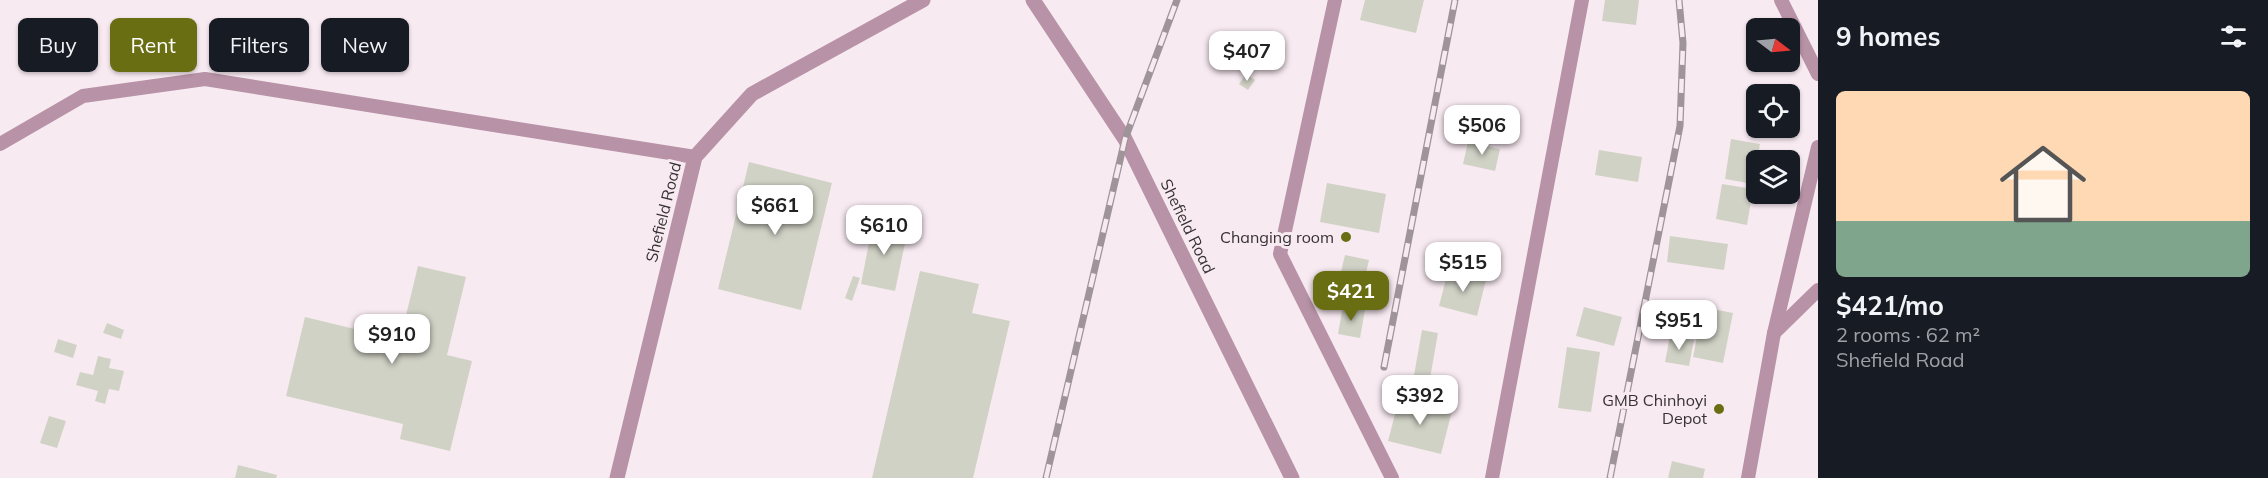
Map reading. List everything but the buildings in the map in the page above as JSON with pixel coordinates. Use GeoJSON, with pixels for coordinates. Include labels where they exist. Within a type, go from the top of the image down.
{"type":"FeatureCollection","features":[{"type":"Feature","properties":{"kind":"street","name":"Shefield Road"},"geometry":{"type":"LineString","coordinates":[[617,478],[695,157],[752,94],[923,0]]}},
{"type":"Feature","properties":{"kind":"street","name":"Shefield Road"},"geometry":{"type":"LineString","coordinates":[[1033,0],[1125,139],[1292,478]]}},
{"type":"Feature","properties":{"kind":"lane"},"geometry":{"type":"LineString","coordinates":[[1335,0],[1280,254],[1392,478]]}},
{"type":"Feature","properties":{"kind":"lane"},"geometry":{"type":"LineString","coordinates":[[1492,478],[1582,0]]}},
{"type":"Feature","properties":{"kind":"lane"},"geometry":{"type":"LineString","coordinates":[[1781,0],[1818,74]]}},
{"type":"Feature","properties":{"kind":"lane"},"geometry":{"type":"LineString","coordinates":[[0,144],[83,96],[205,79],[695,157]]}},
{"type":"Feature","properties":{"kind":"lane"},"geometry":{"type":"LineString","coordinates":[[1748,478],[1774,333],[1818,147]]}},
{"type":"Feature","properties":{"kind":"lane"},"geometry":{"type":"LineString","coordinates":[[1774,333],[1818,290]]}},
{"type":"Feature","properties":{"kind":"railway"},"geometry":{"type":"LineString","coordinates":[[1046,478],[1125,139],[1177,0]]}},
{"type":"Feature","properties":{"kind":"railway"},"geometry":{"type":"LineString","coordinates":[[1384,367],[1455,0]]}},
{"type":"Feature","properties":{"kind":"railway"},"geometry":{"type":"LineString","coordinates":[[1610,478],[1680,126],[1683,43],[1679,0]]}},
{"type":"Feature","properties":{"kind":"place","name":"Changing room"},"geometry":{"type":"Point","coordinates":[1346,237]}},
{"type":"Feature","properties":{"kind":"place","name":"GMB Chinhoyi Depot"},"geometry":{"type":"Point","coordinates":[1719,409]}}]}
